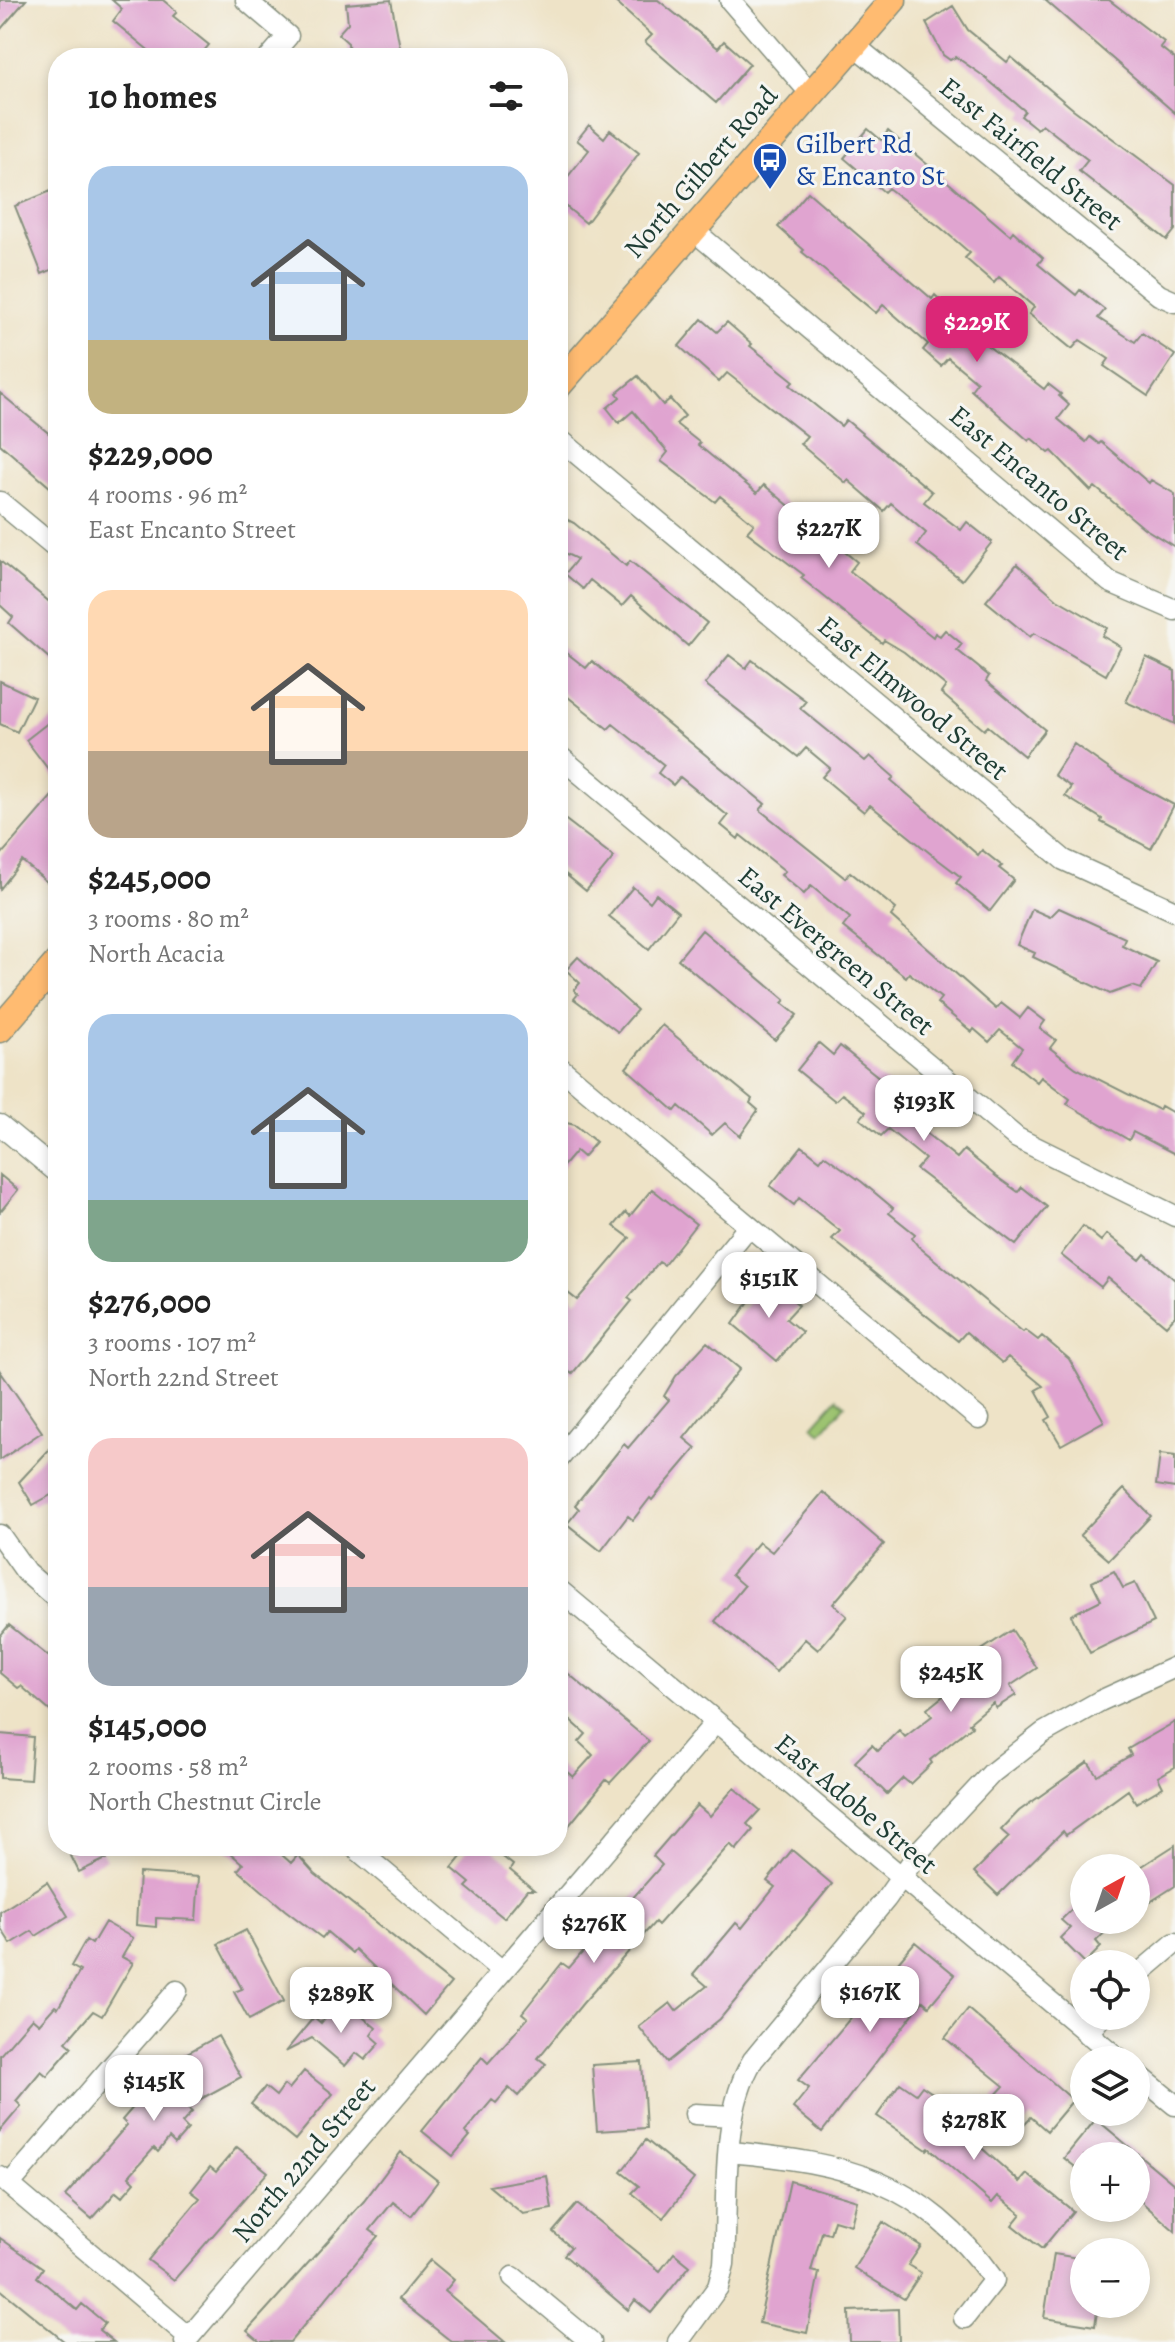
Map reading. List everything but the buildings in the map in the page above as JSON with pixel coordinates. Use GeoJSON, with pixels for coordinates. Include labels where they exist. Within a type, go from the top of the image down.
{"type":"FeatureCollection","features":[{"type":"Feature","properties":{"kind":"main road","name":"North Gilbert Road"},"geometry":{"type":"LineString","coordinates":[[568,374],[893,0]]}},
{"type":"Feature","properties":{"kind":"main road"},"geometry":{"type":"LineString","coordinates":[[0,1029],[48,974]]}},
{"type":"Feature","properties":{"kind":"street"},"geometry":{"type":"LineString","coordinates":[[246,0],[288,36],[278,48]]}},
{"type":"Feature","properties":{"kind":"street"},"geometry":{"type":"LineString","coordinates":[[730,0],[811,94]]}},
{"type":"Feature","properties":{"kind":"street","name":"East Fairfield Street"},"geometry":{"type":"LineString","coordinates":[[854,45],[1159,295],[1175,302]]}},
{"type":"Feature","properties":{"kind":"street","name":"East Encanto Street"},"geometry":{"type":"LineString","coordinates":[[693,230],[1110,582],[1175,610]]}},
{"type":"Feature","properties":{"kind":"street","name":"East Elmwood Street"},"geometry":{"type":"LineString","coordinates":[[568,446],[1064,860],[1175,911]]}},
{"type":"Feature","properties":{"kind":"street"},"geometry":{"type":"LineString","coordinates":[[0,502],[48,542]]}},
{"type":"Feature","properties":{"kind":"street","name":"East Evergreen Street"},"geometry":{"type":"LineString","coordinates":[[568,763],[1017,1138],[1175,1216]]}},
{"type":"Feature","properties":{"kind":"street"},"geometry":{"type":"LineString","coordinates":[[568,1074],[979,1419]]}},
{"type":"Feature","properties":{"kind":"street"},"geometry":{"type":"LineString","coordinates":[[0,1125],[48,1165]]}},
{"type":"Feature","properties":{"kind":"street"},"geometry":{"type":"LineString","coordinates":[[568,1448],[749,1226]]}},
{"type":"Feature","properties":{"kind":"street"},"geometry":{"type":"LineString","coordinates":[[0,1535],[26,1572],[48,1591]]}},
{"type":"Feature","properties":{"kind":"street","name":"East Adobe Street"},"geometry":{"type":"LineString","coordinates":[[568,1598],[1102,2046]]}},
{"type":"Feature","properties":{"kind":"street"},"geometry":{"type":"LineString","coordinates":[[678,2342],[718,2287],[724,2264],[733,2116],[739,2082],[753,2060],[960,1805],[992,1773],[1043,1733],[1100,1701],[1175,1667]]}},
{"type":"Feature","properties":{"kind":"street","name":"North 22nd Street"},"geometry":{"type":"LineString","coordinates":[[187,2339],[715,1723]]}},
{"type":"Feature","properties":{"kind":"street"},"geometry":{"type":"LineString","coordinates":[[365,1856],[502,1971]]}},
{"type":"Feature","properties":{"kind":"street"},"geometry":{"type":"LineString","coordinates":[[1150,1964],[1175,1943]]}},
{"type":"Feature","properties":{"kind":"street"},"geometry":{"type":"LineString","coordinates":[[177,1991],[4,2181],[187,2339]]}},
{"type":"Feature","properties":{"kind":"street"},"geometry":{"type":"LineString","coordinates":[[1087,2034],[1090,2030]]}},
{"type":"Feature","properties":{"kind":"street"},"geometry":{"type":"LineString","coordinates":[[1150,2084],[1175,2105]]}},
{"type":"Feature","properties":{"kind":"street"},"geometry":{"type":"LineString","coordinates":[[695,2114],[733,2116]]}},
{"type":"Feature","properties":{"kind":"street"},"geometry":{"type":"LineString","coordinates":[[730,2152],[811,2160],[854,2170],[894,2189],[941,2221],[974,2253],[994,2280],[964,2318]]}},
{"type":"Feature","properties":{"kind":"street"},"geometry":{"type":"LineString","coordinates":[[513,2277],[591,2342]]}},
{"type":"Feature","properties":{"kind":"green space"},"geometry":{"type":"Polygon","coordinates":[[[837,1398],[845,1405],[821,1433],[812,1426],[837,1398]]]}},
{"type":"Feature","properties":{"kind":"place","name":"Gilbert Rd & Encanto St"},"geometry":{"type":"Point","coordinates":[770,191]}}]}
